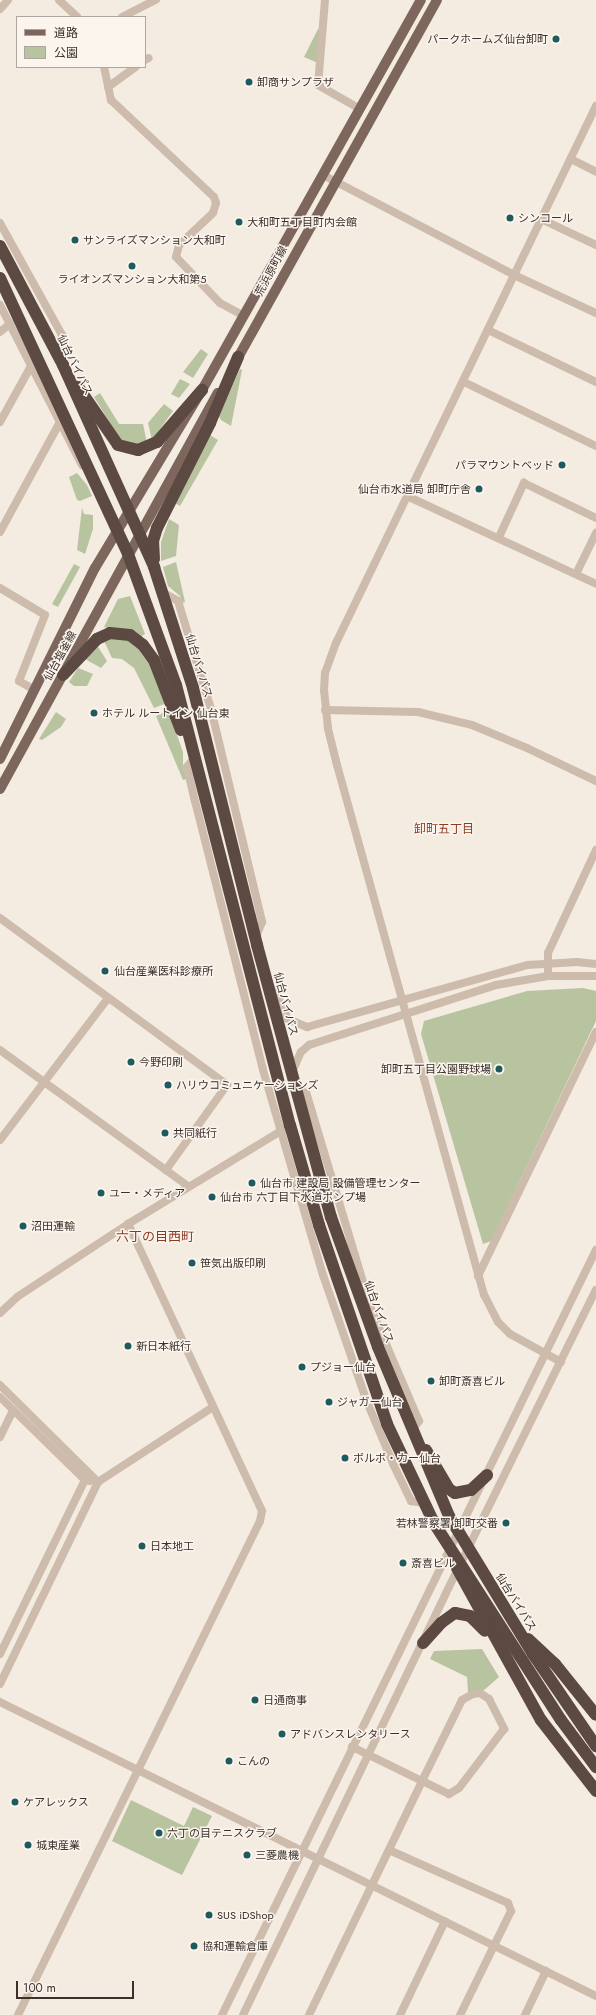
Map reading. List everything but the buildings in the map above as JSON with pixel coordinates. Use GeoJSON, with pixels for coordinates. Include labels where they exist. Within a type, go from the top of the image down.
{"type":"FeatureCollection","features":[{"type":"Feature","properties":{"kind":"highway","name":"仙台バイパス"},"geometry":{"type":"LineString","coordinates":[[0,246],[60,361],[140,533],[154,567],[193,688],[256,942],[331,1217],[378,1347],[417,1443],[459,1532],[517,1628],[596,1746]]}},
{"type":"Feature","properties":{"kind":"highway"},"geometry":{"type":"LineString","coordinates":[[0,278],[116,531],[128,554],[176,685],[285,1128],[388,1424],[425,1503],[451,1550],[502,1650],[541,1720],[596,1792]]}},
{"type":"Feature","properties":{"kind":"highway"},"geometry":{"type":"LineString","coordinates":[[154,567],[153,542],[157,528],[210,423],[238,357]]}},
{"type":"Feature","properties":{"kind":"highway"},"geometry":{"type":"LineString","coordinates":[[60,361],[118,445],[129,450],[138,450],[157,442],[202,390]]}},
{"type":"Feature","properties":{"kind":"highway"},"geometry":{"type":"LineString","coordinates":[[62,675],[97,639],[110,633],[130,635],[143,645],[154,660],[185,741],[194,756]]}},
{"type":"Feature","properties":{"kind":"highway"},"geometry":{"type":"LineString","coordinates":[[417,1443],[430,1453],[452,1492],[466,1492],[487,1475]]}},
{"type":"Feature","properties":{"kind":"highway"},"geometry":{"type":"LineString","coordinates":[[459,1566],[561,1720],[596,1767]]}},
{"type":"Feature","properties":{"kind":"highway"},"geometry":{"type":"LineString","coordinates":[[423,1643],[449,1616],[464,1614],[474,1618],[502,1650]]}},
{"type":"Feature","properties":{"kind":"highway"},"geometry":{"type":"LineString","coordinates":[[517,1628],[555,1664],[596,1715]]}},
{"type":"Feature","properties":{"kind":"main road","name":"荒浜原町線"},"geometry":{"type":"LineString","coordinates":[[140,533],[334,181],[437,0]]}},
{"type":"Feature","properties":{"kind":"main road","name":"荒浜原町線"},"geometry":{"type":"LineString","coordinates":[[129,512],[202,390],[244,316],[360,109],[417,1]]}},
{"type":"Feature","properties":{"kind":"main road","name":"仙台塩釜線"},"geometry":{"type":"LineString","coordinates":[[0,759],[24,714],[32,689],[116,531],[129,512]]}},
{"type":"Feature","properties":{"kind":"main road","name":"仙台塩釜線"},"geometry":{"type":"LineString","coordinates":[[0,789],[140,533]]}},
{"type":"Feature","properties":{"kind":"street"},"geometry":{"type":"LineString","coordinates":[[0,9],[8,0]]}},
{"type":"Feature","properties":{"kind":"street"},"geometry":{"type":"LineString","coordinates":[[59,0],[76,16]]}},
{"type":"Feature","properties":{"kind":"street"},"geometry":{"type":"LineString","coordinates":[[67,8],[72,0]]}},
{"type":"Feature","properties":{"kind":"street"},"geometry":{"type":"LineString","coordinates":[[124,16],[156,0]]}},
{"type":"Feature","properties":{"kind":"street"},"geometry":{"type":"LineString","coordinates":[[325,0],[318,86],[360,109]]}},
{"type":"Feature","properties":{"kind":"street"},"geometry":{"type":"LineString","coordinates":[[104,68],[111,100],[214,197],[216,203],[213,213],[178,245],[176,257],[220,303],[244,316]]}},
{"type":"Feature","properties":{"kind":"street"},"geometry":{"type":"LineString","coordinates":[[108,87],[135,68]]}},
{"type":"Feature","properties":{"kind":"street"},"geometry":{"type":"LineString","coordinates":[[560,1362],[510,1334],[498,1322],[490,1309],[478,1276],[401,1001],[325,710],[325,673],[330,659],[464,382],[514,274],[596,106]]}},
{"type":"Feature","properties":{"kind":"street"},"geometry":{"type":"LineString","coordinates":[[571,159],[596,172]]}},
{"type":"Feature","properties":{"kind":"street"},"geometry":{"type":"LineString","coordinates":[[322,175],[514,274],[596,313]]}},
{"type":"Feature","properties":{"kind":"street"},"geometry":{"type":"LineString","coordinates":[[541,220],[596,245]]}},
{"type":"Feature","properties":{"kind":"street"},"geometry":{"type":"LineString","coordinates":[[0,223],[62,335],[60,361]]}},
{"type":"Feature","properties":{"kind":"street"},"geometry":{"type":"LineString","coordinates":[[0,305],[74,454],[94,482]]}},
{"type":"Feature","properties":{"kind":"street"},"geometry":{"type":"LineString","coordinates":[[0,332],[10,324]]}},
{"type":"Feature","properties":{"kind":"street"},"geometry":{"type":"LineString","coordinates":[[488,330],[596,382]]}},
{"type":"Feature","properties":{"kind":"street"},"geometry":{"type":"LineString","coordinates":[[0,422],[30,366]]}},
{"type":"Feature","properties":{"kind":"street"},"geometry":{"type":"LineString","coordinates":[[464,382],[596,446]]}},
{"type":"Feature","properties":{"kind":"street"},"geometry":{"type":"LineString","coordinates":[[0,532],[59,424]]}},
{"type":"Feature","properties":{"kind":"street"},"geometry":{"type":"LineString","coordinates":[[499,537],[524,483],[596,518]]}},
{"type":"Feature","properties":{"kind":"street"},"geometry":{"type":"LineString","coordinates":[[409,497],[499,537],[596,584]]}},
{"type":"Feature","properties":{"kind":"street"},"geometry":{"type":"LineString","coordinates":[[576,574],[596,533]]}},
{"type":"Feature","properties":{"kind":"street"},"geometry":{"type":"LineString","coordinates":[[0,588],[45,615],[19,681],[32,689]]}},
{"type":"Feature","properties":{"kind":"street"},"geometry":{"type":"LineString","coordinates":[[325,710],[418,712],[472,725],[527,748],[596,781]]}},
{"type":"Feature","properties":{"kind":"street"},"geometry":{"type":"LineString","coordinates":[[548,976],[548,953],[596,850]]}},
{"type":"Feature","properties":{"kind":"street"},"geometry":{"type":"LineString","coordinates":[[0,918],[227,1085],[166,1170]]}},
{"type":"Feature","properties":{"kind":"street"},"geometry":{"type":"LineString","coordinates":[[256,942],[283,1012],[294,1023],[307,1027],[490,974],[547,962],[596,964]]}},
{"type":"Feature","properties":{"kind":"street"},"geometry":{"type":"LineString","coordinates":[[292,1077],[295,1060],[309,1045],[496,985],[548,976],[596,976]]}},
{"type":"Feature","properties":{"kind":"street"},"geometry":{"type":"LineString","coordinates":[[0,1140],[108,998]]}},
{"type":"Feature","properties":{"kind":"street"},"geometry":{"type":"LineString","coordinates":[[478,1276],[596,1032]]}},
{"type":"Feature","properties":{"kind":"street"},"geometry":{"type":"LineString","coordinates":[[0,1050],[189,1187]]}},
{"type":"Feature","properties":{"kind":"street"},"geometry":{"type":"LineString","coordinates":[[0,1313],[17,1297],[128,1224],[285,1128]]}},
{"type":"Feature","properties":{"kind":"street"},"geometry":{"type":"LineString","coordinates":[[18,2015],[260,1521],[262,1511],[259,1500],[213,1407],[128,1224]]}},
{"type":"Feature","properties":{"kind":"street"},"geometry":{"type":"LineString","coordinates":[[222,2015],[352,1747],[451,1550],[596,1250]]}},
{"type":"Feature","properties":{"kind":"street"},"geometry":{"type":"LineString","coordinates":[[243,2015],[319,1860],[459,1566],[596,1290]]}},
{"type":"Feature","properties":{"kind":"street"},"geometry":{"type":"LineString","coordinates":[[0,1385],[98,1482]]}},
{"type":"Feature","properties":{"kind":"street"},"geometry":{"type":"LineString","coordinates":[[0,1396],[85,1480],[98,1482]]}},
{"type":"Feature","properties":{"kind":"street"},"geometry":{"type":"LineString","coordinates":[[0,1684],[98,1482],[213,1407]]}},
{"type":"Feature","properties":{"kind":"street"},"geometry":{"type":"LineString","coordinates":[[0,1437],[13,1410]]}},
{"type":"Feature","properties":{"kind":"street"},"geometry":{"type":"LineString","coordinates":[[0,1653],[85,1480]]}},
{"type":"Feature","properties":{"kind":"street"},"geometry":{"type":"LineString","coordinates":[[309,2015],[422,1781],[462,1700],[472,1694],[480,1693],[489,1699],[504,1729],[459,1788],[449,1794],[422,1781],[369,1755],[352,1747]]}},
{"type":"Feature","properties":{"kind":"street"},"geometry":{"type":"LineString","coordinates":[[0,1702],[596,1996]]}},
{"type":"Feature","properties":{"kind":"street"},"geometry":{"type":"LineString","coordinates":[[389,1850],[508,1904],[511,1911],[492,1945],[460,2015]]}},
{"type":"Feature","properties":{"kind":"street"},"geometry":{"type":"LineString","coordinates":[[400,2015],[445,1921]]}},
{"type":"Feature","properties":{"kind":"street"},"geometry":{"type":"LineString","coordinates":[[525,2015],[546,1972]]}},
{"type":"Feature","properties":{"kind":"green space"},"geometry":{"type":"Polygon","coordinates":[[[318,29],[320,30],[318,63],[304,57],[318,29]]]}},
{"type":"Feature","properties":{"kind":"green space"},"geometry":{"type":"Polygon","coordinates":[[[201,349],[208,354],[193,378],[183,372],[201,349]]]}},
{"type":"Feature","properties":{"kind":"green space"},"geometry":{"type":"Polygon","coordinates":[[[240,369],[242,370],[231,426],[221,420],[219,416],[240,369]]]}},
{"type":"Feature","properties":{"kind":"green space"},"geometry":{"type":"Polygon","coordinates":[[[180,379],[190,384],[179,398],[171,394],[180,379]]]}},
{"type":"Feature","properties":{"kind":"green space"},"geometry":{"type":"Polygon","coordinates":[[[100,393],[119,424],[143,424],[147,443],[133,446],[121,441],[94,397],[100,393]]]}},
{"type":"Feature","properties":{"kind":"green space"},"geometry":{"type":"Polygon","coordinates":[[[164,404],[173,411],[152,440],[148,423],[164,404]]]}},
{"type":"Feature","properties":{"kind":"green space"},"geometry":{"type":"Polygon","coordinates":[[[210,435],[218,440],[180,506],[173,502],[210,435]]]}},
{"type":"Feature","properties":{"kind":"green space"},"geometry":{"type":"Polygon","coordinates":[[[77,473],[87,485],[92,496],[80,501],[77,500],[69,477],[77,473]]]}},
{"type":"Feature","properties":{"kind":"green space"},"geometry":{"type":"Polygon","coordinates":[[[82,508],[84,514],[93,515],[93,529],[85,554],[77,550],[82,508]]]}},
{"type":"Feature","properties":{"kind":"green space"},"geometry":{"type":"Polygon","coordinates":[[[169,519],[179,525],[176,556],[161,561],[161,542],[169,519]]]}},
{"type":"Feature","properties":{"kind":"green space"},"geometry":{"type":"Polygon","coordinates":[[[176,562],[185,602],[182,603],[180,596],[168,586],[163,567],[176,562]]]}},
{"type":"Feature","properties":{"kind":"green space"},"geometry":{"type":"Polygon","coordinates":[[[74,564],[80,567],[58,607],[52,604],[74,564]]]}},
{"type":"Feature","properties":{"kind":"green space"},"geometry":{"type":"Polygon","coordinates":[[[130,596],[145,634],[140,637],[104,627],[118,599],[130,596]]]}},
{"type":"Feature","properties":{"kind":"green space"},"geometry":{"type":"Polygon","coordinates":[[[110,638],[129,640],[136,645],[150,663],[167,703],[154,708],[134,668],[122,659],[112,658],[104,641],[110,638]]]}},
{"type":"Feature","properties":{"kind":"green space"},"geometry":{"type":"Polygon","coordinates":[[[97,645],[107,661],[101,668],[85,659],[97,645]]]}},
{"type":"Feature","properties":{"kind":"green space"},"geometry":{"type":"Polygon","coordinates":[[[78,668],[93,674],[87,686],[74,686],[69,682],[78,668]]]}},
{"type":"Feature","properties":{"kind":"green space"},"geometry":{"type":"Polygon","coordinates":[[[168,710],[183,752],[183,767],[187,779],[183,780],[156,716],[168,710]]]}},
{"type":"Feature","properties":{"kind":"green space"},"geometry":{"type":"Polygon","coordinates":[[[56,712],[66,719],[61,727],[42,740],[39,739],[56,712]]]}},
{"type":"Feature","properties":{"kind":"green space"},"geometry":{"type":"Polygon","coordinates":[[[583,988],[596,991],[596,1021],[491,1241],[483,1244],[421,1034],[424,1021],[527,991],[583,988]]]}},
{"type":"Feature","properties":{"kind":"green space"},"geometry":{"type":"Polygon","coordinates":[[[482,1649],[499,1677],[483,1691],[468,1692],[467,1677],[430,1659],[434,1651],[482,1649]]]}},
{"type":"Feature","properties":{"kind":"green space","name":"六丁の目テニスクラブ"},"geometry":{"type":"Polygon","coordinates":[[[131,1800],[184,1826],[193,1807],[212,1816],[182,1875],[112,1841],[131,1800]]]}},
{"type":"Feature","properties":{"kind":"place","name":"パークホームズ仙台卸町"},"geometry":{"type":"Point","coordinates":[556,39]}},
{"type":"Feature","properties":{"kind":"place","name":"卸商サンプラザ"},"geometry":{"type":"Point","coordinates":[249,82]}},
{"type":"Feature","properties":{"kind":"place","name":"シンコール"},"geometry":{"type":"Point","coordinates":[510,218]}},
{"type":"Feature","properties":{"kind":"place","name":"大和町五丁目町内会館"},"geometry":{"type":"Point","coordinates":[239,222]}},
{"type":"Feature","properties":{"kind":"place","name":"サンライズマンション大和町"},"geometry":{"type":"Point","coordinates":[75,240]}},
{"type":"Feature","properties":{"kind":"place","name":"ライオンズマンション大和第5"},"geometry":{"type":"Point","coordinates":[132,266]}},
{"type":"Feature","properties":{"kind":"place","name":"パラマウントベッド"},"geometry":{"type":"Point","coordinates":[562,465]}},
{"type":"Feature","properties":{"kind":"place","name":"仙台市水道局 卸町庁舎"},"geometry":{"type":"Point","coordinates":[479,489]}},
{"type":"Feature","properties":{"kind":"place","name":"ホテル ルートイン 仙台東"},"geometry":{"type":"Point","coordinates":[94,713]}},
{"type":"Feature","properties":{"kind":"place","name":"仙台産業医科診療所"},"geometry":{"type":"Point","coordinates":[105,971]}},
{"type":"Feature","properties":{"kind":"place","name":"今野印刷"},"geometry":{"type":"Point","coordinates":[131,1062]}},
{"type":"Feature","properties":{"kind":"place","name":"卸町五丁目公園野球場"},"geometry":{"type":"Point","coordinates":[499,1069]}},
{"type":"Feature","properties":{"kind":"place","name":"ハリウコミュニケーションズ"},"geometry":{"type":"Point","coordinates":[168,1085]}},
{"type":"Feature","properties":{"kind":"place","name":"共同紙行"},"geometry":{"type":"Point","coordinates":[165,1133]}},
{"type":"Feature","properties":{"kind":"place","name":"仙台市 建設局 設備管理センター"},"geometry":{"type":"Point","coordinates":[252,1183]}},
{"type":"Feature","properties":{"kind":"place","name":"ユー・メディア"},"geometry":{"type":"Point","coordinates":[101,1193]}},
{"type":"Feature","properties":{"kind":"place","name":"仙台市 六丁目下水道ポンプ場"},"geometry":{"type":"Point","coordinates":[212,1197]}},
{"type":"Feature","properties":{"kind":"place","name":"沼田運輸"},"geometry":{"type":"Point","coordinates":[23,1226]}},
{"type":"Feature","properties":{"kind":"place","name":"笹気出版印刷"},"geometry":{"type":"Point","coordinates":[192,1263]}},
{"type":"Feature","properties":{"kind":"place","name":"新日本紙行"},"geometry":{"type":"Point","coordinates":[128,1346]}},
{"type":"Feature","properties":{"kind":"place","name":"プジョー仙台"},"geometry":{"type":"Point","coordinates":[302,1367]}},
{"type":"Feature","properties":{"kind":"place","name":"卸町斎喜ビル"},"geometry":{"type":"Point","coordinates":[431,1381]}},
{"type":"Feature","properties":{"kind":"place","name":"ジャガー仙台"},"geometry":{"type":"Point","coordinates":[329,1402]}},
{"type":"Feature","properties":{"kind":"place","name":"ボルボ・カー仙台"},"geometry":{"type":"Point","coordinates":[345,1458]}},
{"type":"Feature","properties":{"kind":"place","name":"若林警察署 卸町交番"},"geometry":{"type":"Point","coordinates":[506,1523]}},
{"type":"Feature","properties":{"kind":"place","name":"日本地工"},"geometry":{"type":"Point","coordinates":[142,1546]}},
{"type":"Feature","properties":{"kind":"place","name":"斎喜ビル"},"geometry":{"type":"Point","coordinates":[403,1563]}},
{"type":"Feature","properties":{"kind":"place","name":"日通商事"},"geometry":{"type":"Point","coordinates":[255,1700]}},
{"type":"Feature","properties":{"kind":"place","name":"アドバンスレンタリース"},"geometry":{"type":"Point","coordinates":[282,1734]}},
{"type":"Feature","properties":{"kind":"place","name":"こんの"},"geometry":{"type":"Point","coordinates":[229,1761]}},
{"type":"Feature","properties":{"kind":"place","name":"ケアレックス"},"geometry":{"type":"Point","coordinates":[15,1802]}},
{"type":"Feature","properties":{"kind":"place","name":"六丁の目テニスクラブ"},"geometry":{"type":"Point","coordinates":[159,1833]}},
{"type":"Feature","properties":{"kind":"place","name":"城東産業"},"geometry":{"type":"Point","coordinates":[28,1845]}},
{"type":"Feature","properties":{"kind":"place","name":"三菱農機"},"geometry":{"type":"Point","coordinates":[247,1855]}},
{"type":"Feature","properties":{"kind":"place","name":"SUS iDShop"},"geometry":{"type":"Point","coordinates":[209,1915]}},
{"type":"Feature","properties":{"kind":"place","name":"協和運輸倉庫"},"geometry":{"type":"Point","coordinates":[194,1946]}},
{"type":"Feature","properties":{"kind":"district","name":"卸町五丁目"},"geometry":{"type":"Point","coordinates":[444,830]}},
{"type":"Feature","properties":{"kind":"district","name":"六丁の目西町"},"geometry":{"type":"Point","coordinates":[155,1237]}}]}
